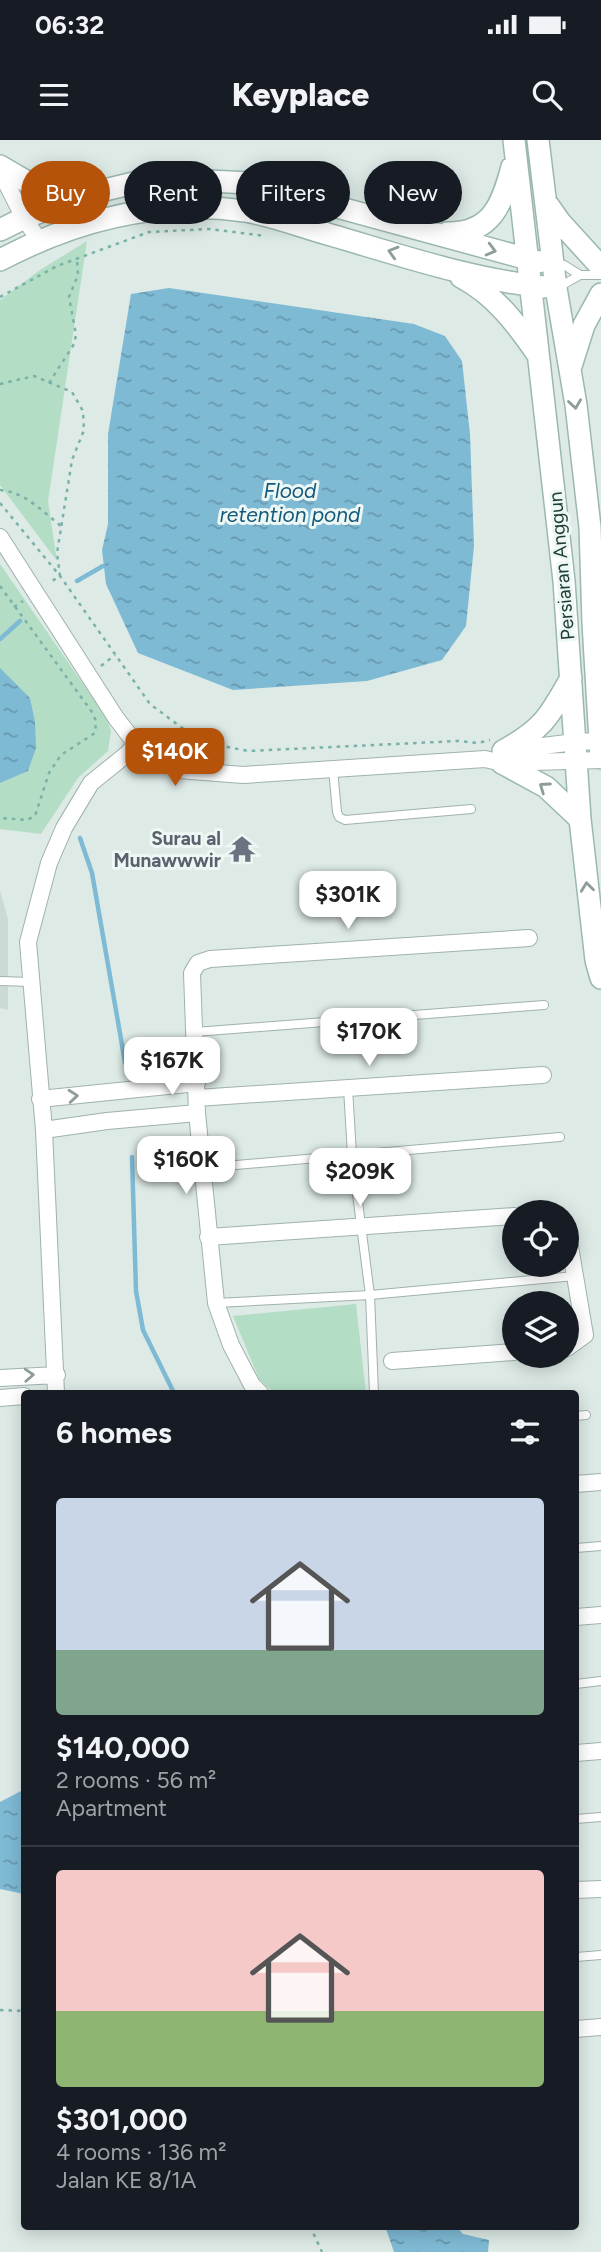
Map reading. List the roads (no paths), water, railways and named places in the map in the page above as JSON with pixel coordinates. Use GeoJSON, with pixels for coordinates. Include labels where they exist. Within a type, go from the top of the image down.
{"type":"FeatureCollection","features":[{"type":"Feature","properties":{"kind":"main road","name":"Persiaran Anggun"},"geometry":{"type":"LineString","coordinates":[[538,140],[590,527],[601,750]]}},
{"type":"Feature","properties":{"kind":"main road","name":"Persiaran Anggun"},"geometry":{"type":"LineString","coordinates":[[515,147],[564,581],[580,819],[600,974]]}},
{"type":"Feature","properties":{"kind":"main road"},"geometry":{"type":"LineString","coordinates":[[427,233],[471,230],[487,222],[497,210],[505,193],[515,147]]}},
{"type":"Feature","properties":{"kind":"main road"},"geometry":{"type":"LineString","coordinates":[[0,166],[21,177]]}},
{"type":"Feature","properties":{"kind":"main road"},"geometry":{"type":"LineString","coordinates":[[110,189],[138,182],[190,180],[249,183],[528,260],[553,264]]}},
{"type":"Feature","properties":{"kind":"main road"},"geometry":{"type":"LineString","coordinates":[[545,200],[560,222],[601,267]]}},
{"type":"Feature","properties":{"kind":"main road"},"geometry":{"type":"LineString","coordinates":[[0,260],[39,240],[88,222],[153,210],[208,208],[247,212],[437,264],[556,288]]}},
{"type":"Feature","properties":{"kind":"main road"},"geometry":{"type":"LineString","coordinates":[[0,230],[21,220]]}},
{"type":"Feature","properties":{"kind":"main road"},"geometry":{"type":"LineString","coordinates":[[437,264],[482,288],[512,317],[539,356]]}},
{"type":"Feature","properties":{"kind":"main road"},"geometry":{"type":"LineString","coordinates":[[570,369],[584,325],[601,294]]}},
{"type":"Feature","properties":{"kind":"main road"},"geometry":{"type":"LineString","coordinates":[[570,678],[539,728],[530,736],[498,753],[546,787],[580,819]]}},
{"type":"Feature","properties":{"kind":"street"},"geometry":{"type":"LineString","coordinates":[[0,171],[21,212]]}},
{"type":"Feature","properties":{"kind":"street"},"geometry":{"type":"LineString","coordinates":[[28,224],[39,240]]}},
{"type":"Feature","properties":{"kind":"street"},"geometry":{"type":"LineString","coordinates":[[0,537],[88,676],[135,744],[179,770],[243,775],[498,753],[601,750]]}},
{"type":"Feature","properties":{"kind":"street"},"geometry":{"type":"LineString","coordinates":[[57,1390],[44,1130],[28,942],[50,863],[64,828],[91,783],[127,754],[135,744]]}},
{"type":"Feature","properties":{"kind":"street"},"geometry":{"type":"LineString","coordinates":[[257,1390],[231,1345],[216,1303],[197,1098],[192,973],[198,963],[210,958],[529,938]]}},
{"type":"Feature","properties":{"kind":"street"},"geometry":{"type":"LineString","coordinates":[[40,1099],[147,1089],[197,1098],[542,1075]]}},
{"type":"Feature","properties":{"kind":"street"},"geometry":{"type":"LineString","coordinates":[[44,1130],[150,1117],[197,1098]]}},
{"type":"Feature","properties":{"kind":"street"},"geometry":{"type":"LineString","coordinates":[[208,1237],[502,1217]]}},
{"type":"Feature","properties":{"kind":"street"},"geometry":{"type":"LineString","coordinates":[[579,1300],[585,1335],[579,1339]]}},
{"type":"Feature","properties":{"kind":"street"},"geometry":{"type":"LineString","coordinates":[[392,1361],[502,1353]]}},
{"type":"Feature","properties":{"kind":"street"},"geometry":{"type":"LineString","coordinates":[[0,1378],[57,1375]]}},
{"type":"Feature","properties":{"kind":"street"},"geometry":{"type":"LineString","coordinates":[[0,1398],[21,1396]]}},
{"type":"Feature","properties":{"kind":"street"},"geometry":{"type":"LineString","coordinates":[[579,1484],[601,1482]]}},
{"type":"Feature","properties":{"kind":"street"},"geometry":{"type":"LineString","coordinates":[[579,1617],[601,1615]]}},
{"type":"Feature","properties":{"kind":"street"},"geometry":{"type":"LineString","coordinates":[[579,1753],[601,1751]]}},
{"type":"Feature","properties":{"kind":"street"},"geometry":{"type":"LineString","coordinates":[[579,1890],[601,1889]]}},
{"type":"Feature","properties":{"kind":"street"},"geometry":{"type":"LineString","coordinates":[[579,2029],[601,2027]]}},
{"type":"Feature","properties":{"kind":"lane"},"geometry":{"type":"LineString","coordinates":[[553,264],[564,265],[580,275]]}},
{"type":"Feature","properties":{"kind":"lane"},"geometry":{"type":"LineString","coordinates":[[556,288],[580,275],[601,275]]}},
{"type":"Feature","properties":{"kind":"lane"},"geometry":{"type":"LineString","coordinates":[[333,769],[337,812],[339,817],[345,820],[471,809]]}},
{"type":"Feature","properties":{"kind":"lane"},"geometry":{"type":"LineString","coordinates":[[0,981],[31,982]]}},
{"type":"Feature","properties":{"kind":"lane"},"geometry":{"type":"LineString","coordinates":[[195,1032],[544,1005]]}},
{"type":"Feature","properties":{"kind":"lane"},"geometry":{"type":"LineString","coordinates":[[348,1088],[352,1155],[370,1295],[374,1390]]}},
{"type":"Feature","properties":{"kind":"lane"},"geometry":{"type":"LineString","coordinates":[[202,1168],[560,1138]]}},
{"type":"Feature","properties":{"kind":"lane"},"geometry":{"type":"LineString","coordinates":[[216,1303],[370,1295],[564,1277]]}},
{"type":"Feature","properties":{"kind":"lane"},"geometry":{"type":"LineString","coordinates":[[579,1416],[586,1415]]}},
{"type":"Feature","properties":{"kind":"lane"},"geometry":{"type":"LineString","coordinates":[[579,1548],[601,1546]]}},
{"type":"Feature","properties":{"kind":"lane"},"geometry":{"type":"LineString","coordinates":[[579,1684],[601,1681]]}},
{"type":"Feature","properties":{"kind":"lane"},"geometry":{"type":"LineString","coordinates":[[579,1819],[601,1817]]}},
{"type":"Feature","properties":{"kind":"lane"},"geometry":{"type":"LineString","coordinates":[[579,1957],[601,1955]]}},
{"type":"Feature","properties":{"kind":"water","name":"Flood retention pond"},"geometry":{"type":"Polygon","coordinates":[[[169,288],[414,324],[445,336],[462,361],[470,434],[474,546],[466,626],[442,660],[367,681],[233,690],[138,653],[106,584],[102,550],[108,524],[108,434],[131,294],[169,288]]]}},
{"type":"Feature","properties":{"kind":"water"},"geometry":{"type":"Polygon","coordinates":[[[0,668],[30,698],[35,722],[36,748],[28,771],[0,783],[0,668]]]}},
{"type":"Feature","properties":{"kind":"water"},"geometry":{"type":"Polygon","coordinates":[[[21,1791],[21,1893],[0,1889],[0,1802],[21,1791]]]}},
{"type":"Feature","properties":{"kind":"water"},"geometry":{"type":"Polygon","coordinates":[[[386,2230],[460,2230],[463,2234],[489,2240],[488,2252],[394,2252],[386,2230]]]}},
{"type":"Feature","properties":{"kind":"waterway"},"geometry":{"type":"LineString","coordinates":[[77,581],[103,566]]}},
{"type":"Feature","properties":{"kind":"waterway"},"geometry":{"type":"LineString","coordinates":[[0,639],[20,621]]}},
{"type":"Feature","properties":{"kind":"waterway"},"geometry":{"type":"LineString","coordinates":[[80,838],[92,873],[125,1062]]}},
{"type":"Feature","properties":{"kind":"waterway"},"geometry":{"type":"LineString","coordinates":[[132,1157],[136,1291],[143,1330],[173,1390]]}},
{"type":"Feature","properties":{"kind":"place","name":"Surau al Munawwwir"},"geometry":{"type":"Point","coordinates":[242,849]}}]}
